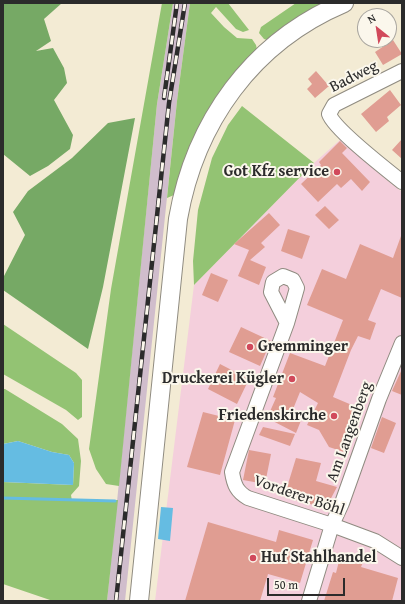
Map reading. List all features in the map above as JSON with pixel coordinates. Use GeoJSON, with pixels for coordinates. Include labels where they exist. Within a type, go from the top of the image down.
{"type":"FeatureCollection","features":[{"type":"Feature","properties":{"kind":"main road"},"geometry":{"type":"LineString","coordinates":[[139,601],[178,219],[189,172],[201,142],[213,118],[245,74],[291,33],[316,17],[344,3]]}},
{"type":"Feature","properties":{"kind":"street","name":"Badweg"},"geometry":{"type":"LineString","coordinates":[[402,71],[334,105],[329,114],[333,122],[380,165],[402,182]]}},
{"type":"Feature","properties":{"kind":"street","name":"Vorderer Böhl"},"geometry":{"type":"LineString","coordinates":[[287,323],[232,472],[234,485],[241,494],[248,498],[332,525],[375,541],[402,558]]}},
{"type":"Feature","properties":{"kind":"street","name":"Am Langenberg"},"geometry":{"type":"LineString","coordinates":[[309,601],[332,525],[342,503],[379,399],[398,364],[402,343]]}},
{"type":"Feature","properties":{"kind":"shaded area"},"geometry":{"type":"Polygon","coordinates":[[[173,3],[190,3],[177,101],[125,601],[107,601],[157,104],[173,3]]]}},
{"type":"Feature","properties":{"kind":"shaded area"},"geometry":{"type":"Polygon","coordinates":[[[341,139],[402,192],[402,601],[155,601],[194,285],[314,163],[341,139]]]}},
{"type":"Feature","properties":{"kind":"green space"},"geometry":{"type":"Polygon","coordinates":[[[3,3],[62,3],[44,19],[51,41],[36,51],[53,48],[64,68],[67,83],[54,100],[73,135],[70,149],[48,166],[30,176],[3,154],[3,3]]]}},
{"type":"Feature","properties":{"kind":"green space"},"geometry":{"type":"Polygon","coordinates":[[[162,3],[173,3],[157,104],[119,486],[106,484],[96,469],[89,449],[111,289],[162,3]]]}},
{"type":"Feature","properties":{"kind":"green space"},"geometry":{"type":"Polygon","coordinates":[[[190,3],[228,3],[249,30],[243,32],[236,29],[216,7],[211,13],[237,38],[252,39],[256,45],[258,54],[188,151],[174,195],[167,198],[177,101],[190,3]]]}},
{"type":"Feature","properties":{"kind":"green space"},"geometry":{"type":"Polygon","coordinates":[[[296,3],[329,3],[270,41],[264,39],[259,33],[261,27],[296,3]]]}},
{"type":"Feature","properties":{"kind":"green space"},"geometry":{"type":"Polygon","coordinates":[[[242,106],[314,163],[194,285],[193,261],[198,210],[212,158],[228,125],[242,106]]]}},
{"type":"Feature","properties":{"kind":"green space"},"geometry":{"type":"Polygon","coordinates":[[[135,118],[103,287],[88,349],[3,290],[3,278],[25,235],[13,212],[28,191],[72,158],[108,123],[135,118]]]}},
{"type":"Feature","properties":{"kind":"green space"},"geometry":{"type":"Polygon","coordinates":[[[3,324],[76,373],[82,380],[82,417],[78,420],[66,410],[3,374],[3,324]]]}},
{"type":"Feature","properties":{"kind":"green space"},"geometry":{"type":"Polygon","coordinates":[[[3,389],[62,424],[78,439],[81,461],[79,486],[71,495],[72,501],[118,500],[107,601],[53,601],[3,584],[3,482],[73,485],[74,463],[69,455],[52,452],[18,441],[3,444],[3,389]]]}},
{"type":"Feature","properties":{"kind":"water"},"geometry":{"type":"Polygon","coordinates":[[[18,441],[52,452],[69,455],[74,463],[73,485],[3,482],[3,444],[18,441]]]}},
{"type":"Feature","properties":{"kind":"water"},"geometry":{"type":"Polygon","coordinates":[[[161,507],[173,508],[170,541],[158,539],[161,507]]]}},
{"type":"Feature","properties":{"kind":"building"},"geometry":{"type":"Polygon","coordinates":[[[397,46],[402,54],[383,65],[375,52],[381,48],[397,48],[397,46]]]}},
{"type":"Feature","properties":{"kind":"building"},"geometry":{"type":"Polygon","coordinates":[[[316,71],[329,86],[315,98],[307,89],[312,84],[308,79],[316,71]]]}},
{"type":"Feature","properties":{"kind":"building"},"geometry":{"type":"Polygon","coordinates":[[[390,90],[401,105],[387,117],[389,121],[376,132],[361,114],[390,90]]]}},
{"type":"Feature","properties":{"kind":"building"},"geometry":{"type":"Polygon","coordinates":[[[402,139],[402,159],[392,150],[402,139]]]}},
{"type":"Feature","properties":{"kind":"building","name":"Got Kfz service"},"geometry":{"type":"Polygon","coordinates":[[[340,141],[347,148],[342,153],[370,182],[362,191],[351,179],[341,188],[337,184],[318,202],[301,184],[321,165],[319,162],[340,141]]]}},
{"type":"Feature","properties":{"kind":"building"},"geometry":{"type":"Polygon","coordinates":[[[325,206],[339,220],[329,229],[315,215],[325,206]]]}},
{"type":"Feature","properties":{"kind":"building"},"geometry":{"type":"Polygon","coordinates":[[[269,213],[280,225],[261,243],[265,247],[250,260],[266,267],[259,285],[238,276],[249,250],[234,244],[269,213]]]}},
{"type":"Feature","properties":{"kind":"building"},"geometry":{"type":"Polygon","coordinates":[[[288,229],[310,236],[302,259],[281,251],[288,229]]]}},
{"type":"Feature","properties":{"kind":"building"},"geometry":{"type":"Polygon","coordinates":[[[401,236],[402,298],[381,289],[368,320],[376,323],[370,340],[358,336],[333,397],[359,408],[344,452],[329,447],[319,430],[307,425],[318,403],[300,392],[291,414],[302,418],[296,433],[267,418],[276,398],[273,397],[290,353],[325,366],[343,320],[307,305],[322,269],[346,279],[360,244],[393,258],[401,236]]]}},
{"type":"Feature","properties":{"kind":"building"},"geometry":{"type":"Polygon","coordinates":[[[211,273],[228,280],[218,302],[202,295],[211,273]]]}},
{"type":"Feature","properties":{"kind":"building","name":"Gremminger"},"geometry":{"type":"Polygon","coordinates":[[[241,327],[271,341],[260,366],[229,352],[241,327]]]}},
{"type":"Feature","properties":{"kind":"building"},"geometry":{"type":"Polygon","coordinates":[[[220,364],[249,379],[237,404],[208,389],[220,364]]]}},
{"type":"Feature","properties":{"kind":"building"},"geometry":{"type":"Polygon","coordinates":[[[402,369],[402,395],[392,391],[402,369]]]}},
{"type":"Feature","properties":{"kind":"building"},"geometry":{"type":"Polygon","coordinates":[[[203,412],[235,420],[220,475],[187,467],[203,412]]]}},
{"type":"Feature","properties":{"kind":"building"},"geometry":{"type":"Polygon","coordinates":[[[382,417],[396,423],[384,453],[371,448],[382,417]]]}},
{"type":"Feature","properties":{"kind":"building"},"geometry":{"type":"Polygon","coordinates":[[[263,427],[295,434],[290,446],[259,435],[263,427]]]}},
{"type":"Feature","properties":{"kind":"building"},"geometry":{"type":"Polygon","coordinates":[[[249,450],[271,454],[265,484],[243,480],[249,450]]]}},
{"type":"Feature","properties":{"kind":"building"},"geometry":{"type":"Polygon","coordinates":[[[296,458],[321,463],[316,481],[337,487],[329,502],[322,505],[314,505],[284,497],[296,458]]]}},
{"type":"Feature","properties":{"kind":"building","name":"Huf Stahlhandel"},"geometry":{"type":"Polygon","coordinates":[[[208,522],[276,542],[279,530],[313,540],[300,583],[268,574],[260,601],[185,601],[208,522]]]}},
{"type":"Feature","properties":{"kind":"building"},"geometry":{"type":"Polygon","coordinates":[[[341,553],[364,560],[361,567],[398,578],[392,601],[324,601],[333,572],[336,573],[341,553]]]}},
{"type":"Feature","properties":{"kind":"waterway"},"geometry":{"type":"LineString","coordinates":[[3,498],[115,501]]}},
{"type":"Feature","properties":{"kind":"railway"},"geometry":{"type":"LineString","coordinates":[[164,98],[177,3]]}},
{"type":"Feature","properties":{"kind":"railway"},"geometry":{"type":"LineString","coordinates":[[116,601],[169,103],[185,3]]}},
{"type":"Feature","properties":{"kind":"place","name":"Got Kfz service"},"geometry":{"type":"Point","coordinates":[337,172]}},
{"type":"Feature","properties":{"kind":"place","name":"Gremminger"},"geometry":{"type":"Point","coordinates":[250,347]}},
{"type":"Feature","properties":{"kind":"place","name":"Druckerei Kügler"},"geometry":{"type":"Point","coordinates":[292,379]}},
{"type":"Feature","properties":{"kind":"place","name":"Friedenskirche"},"geometry":{"type":"Point","coordinates":[334,416]}},
{"type":"Feature","properties":{"kind":"place","name":"Huf Stahlhandel"},"geometry":{"type":"Point","coordinates":[253,558]}}]}
